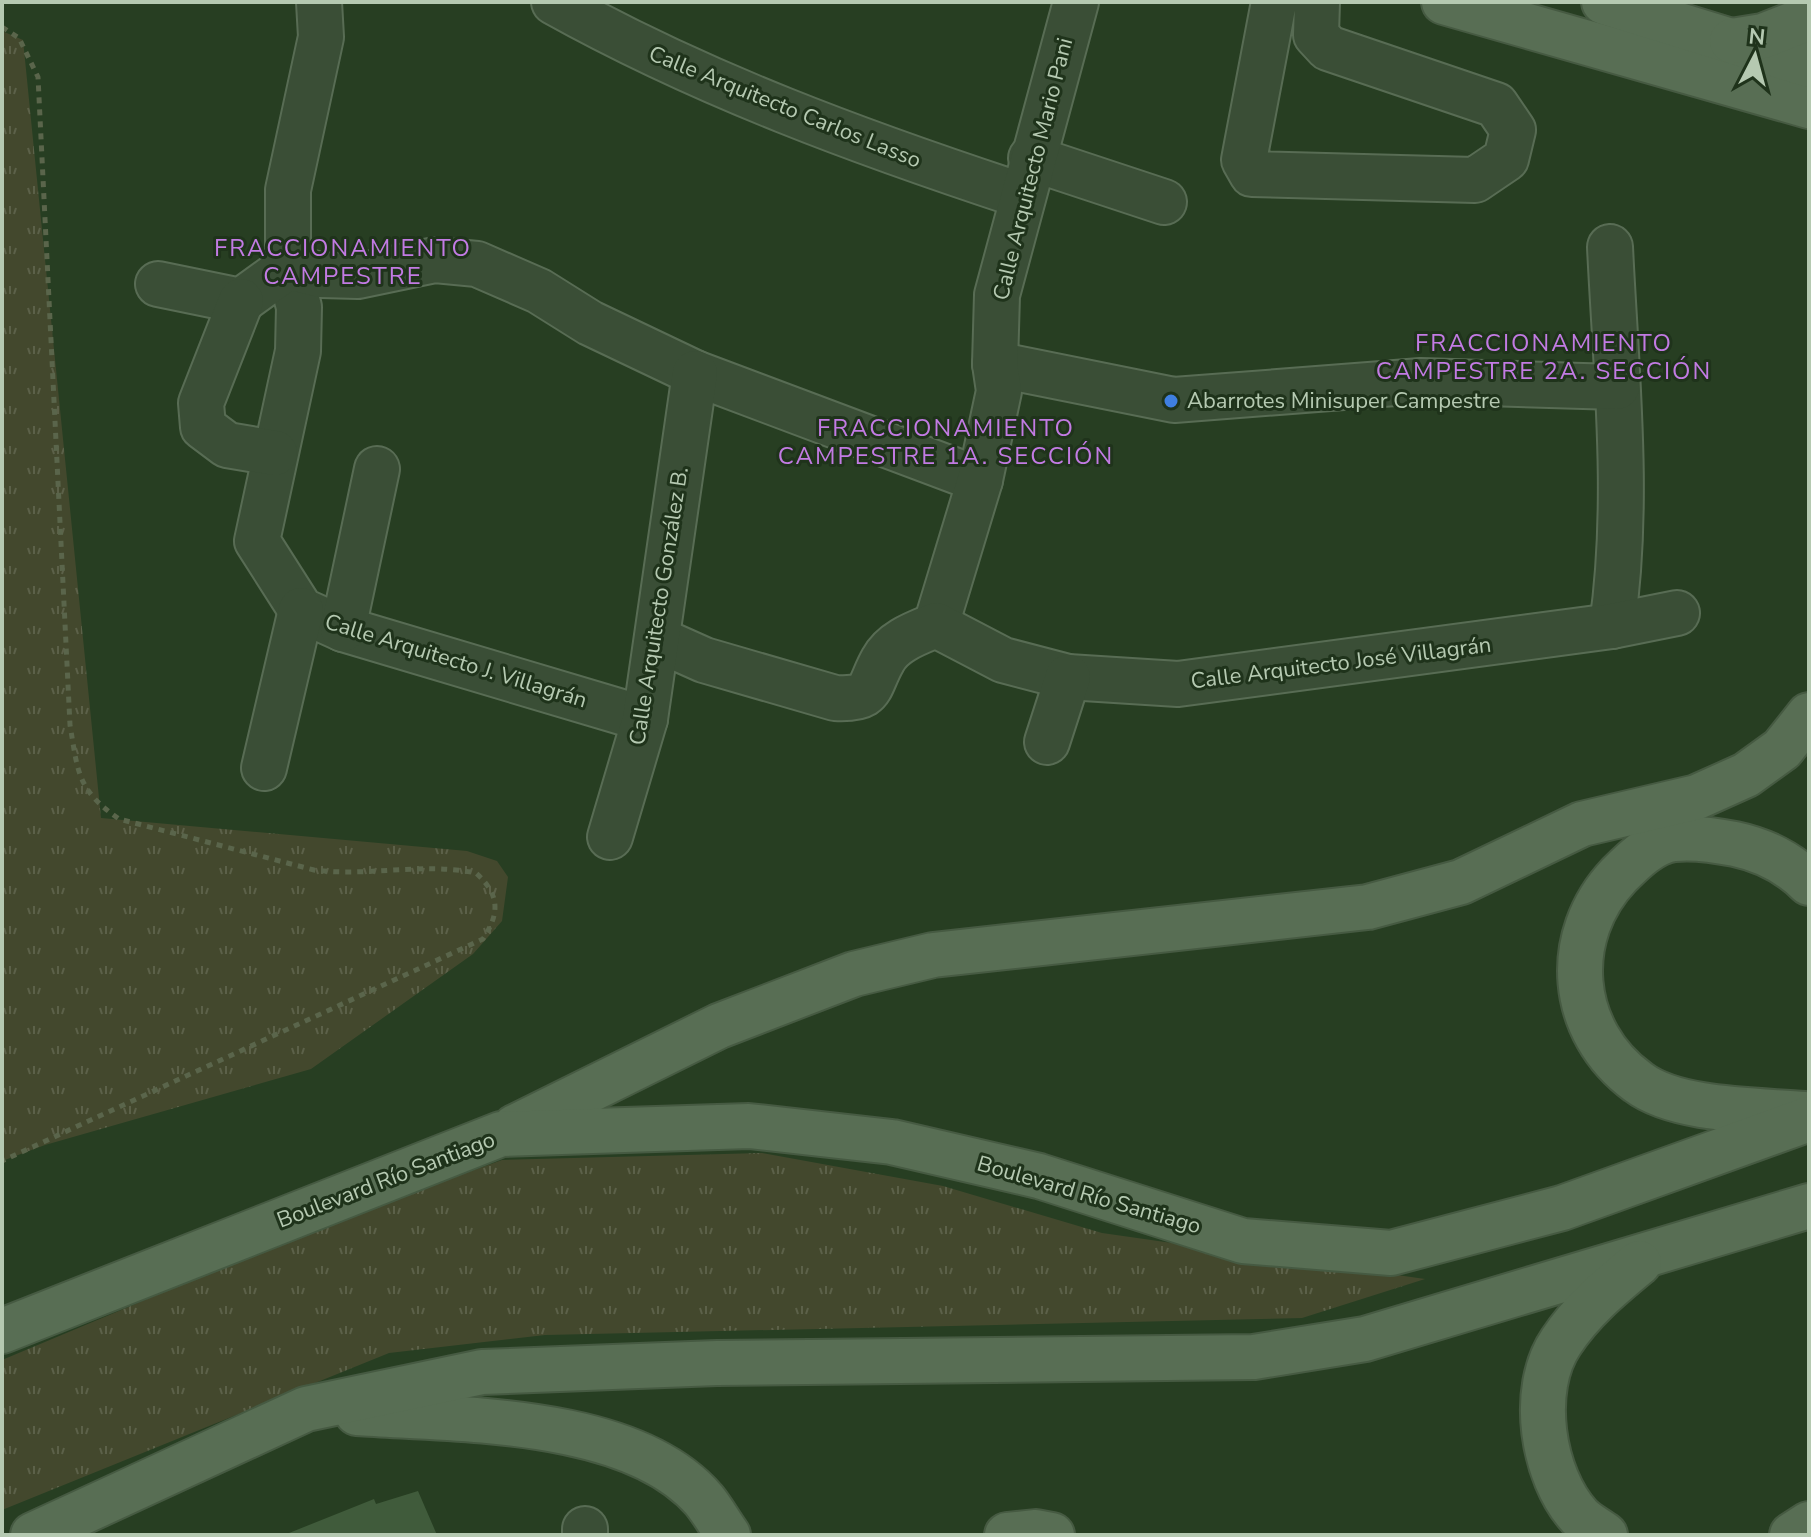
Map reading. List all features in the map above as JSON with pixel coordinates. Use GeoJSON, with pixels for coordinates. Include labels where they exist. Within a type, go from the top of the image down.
{"type":"FeatureCollection","features":[{"type":"Feature","properties":{"kind":"main road"},"geometry":{"type":"LineString","coordinates":[[1444,2],[1809,106]]}},
{"type":"Feature","properties":{"kind":"main road"},"geometry":{"type":"LineString","coordinates":[[1604,2],[1809,65]]}},
{"type":"Feature","properties":{"kind":"main road"},"geometry":{"type":"LineString","coordinates":[[1732,41],[1763,36],[1809,18]]}},
{"type":"Feature","properties":{"kind":"main road"},"geometry":{"type":"LineString","coordinates":[[501,1134],[719,1026],[854,974],[933,955],[1368,907],[1461,882],[1582,824],[1697,797],[1746,775],[1782,749],[1809,715]]}},
{"type":"Feature","properties":{"kind":"main road"},"geometry":{"type":"LineString","coordinates":[[1809,883],[1764,850],[1713,840],[1672,839],[1637,856],[1608,887],[1584,929],[1577,968],[1585,1007],[1602,1047],[1639,1083],[1678,1099],[1809,1117]]}},
{"type":"Feature","properties":{"kind":"main road","name":"Boulevard Río Santiago"},"geometry":{"type":"LineString","coordinates":[[2,1331],[501,1134],[749,1126],[892,1142],[1039,1176],[1243,1241],[1391,1253],[1562,1208],[1809,1117]]}},
{"type":"Feature","properties":{"kind":"main road"},"geometry":{"type":"LineString","coordinates":[[33,1535],[306,1409],[482,1372],[717,1363],[1254,1357],[1365,1339],[1654,1250],[1805,1208]]}},
{"type":"Feature","properties":{"kind":"main road"},"geometry":{"type":"LineString","coordinates":[[1605,1535],[1580,1517],[1562,1488],[1550,1460],[1544,1381],[1559,1344],[1589,1305],[1654,1250]]}},
{"type":"Feature","properties":{"kind":"main road"},"geometry":{"type":"LineString","coordinates":[[306,1409],[538,1426],[601,1441],[657,1463],[702,1498],[728,1535]]}},
{"type":"Feature","properties":{"kind":"main road"},"geometry":{"type":"LineString","coordinates":[[1792,1535],[1809,1524]]}},
{"type":"Feature","properties":{"kind":"main road"},"geometry":{"type":"LineString","coordinates":[[1804,1535],[1809,1524]]}},
{"type":"Feature","properties":{"kind":"main road"},"geometry":{"type":"LineString","coordinates":[[1007,1535],[1036,1532],[1052,1535]]}},
{"type":"Feature","properties":{"kind":"street"},"geometry":{"type":"LineString","coordinates":[[319,2],[321,37],[288,190],[288,267],[299,307],[298,351],[275,453],[227,445],[203,427],[201,403],[241,301],[288,267],[321,275],[358,276],[435,260],[477,264],[539,291],[590,323],[695,373],[980,480],[936,625],[909,636],[883,658],[873,687],[857,699],[835,698],[704,660],[657,639]]}},
{"type":"Feature","properties":{"kind":"street","name":"Calle Arquitecto Carlos Lasso"},"geometry":{"type":"LineString","coordinates":[[554,2],[621,39],[752,98],[886,151],[1164,202]]}},
{"type":"Feature","properties":{"kind":"street","name":"Calle Arquitecto Mario Pani"},"geometry":{"type":"LineString","coordinates":[[980,480],[999,391],[995,364],[997,295],[1076,2]]}},
{"type":"Feature","properties":{"kind":"street"},"geometry":{"type":"LineString","coordinates":[[1274,2],[1244,160],[1252,174],[1475,180],[1506,159],[1513,130],[1496,105],[1328,48],[1316,35],[1317,2]]}},
{"type":"Feature","properties":{"kind":"street"},"geometry":{"type":"LineString","coordinates":[[1610,247],[1617,387],[1619,576],[1612,626]]}},
{"type":"Feature","properties":{"kind":"street"},"geometry":{"type":"LineString","coordinates":[[158,284],[241,301]]}},
{"type":"Feature","properties":{"kind":"street"},"geometry":{"type":"LineString","coordinates":[[995,364],[1174,400],[1421,381],[1617,387]]}},
{"type":"Feature","properties":{"kind":"street","name":"Calle Arquitecto González B."},"geometry":{"type":"LineString","coordinates":[[610,837],[645,719],[695,373]]}},
{"type":"Feature","properties":{"kind":"street","name":"Calle Arquitecto J. Villagrán"},"geometry":{"type":"LineString","coordinates":[[275,453],[257,541],[301,610],[343,629],[645,719]]}},
{"type":"Feature","properties":{"kind":"street"},"geometry":{"type":"LineString","coordinates":[[343,629],[377,469]]}},
{"type":"Feature","properties":{"kind":"street"},"geometry":{"type":"LineString","coordinates":[[264,768],[301,610]]}},
{"type":"Feature","properties":{"kind":"street","name":"Calle Arquitecto José Villagrán"},"geometry":{"type":"LineString","coordinates":[[936,625],[1003,660],[1068,677],[1194,682],[1612,626],[1677,613]]}},
{"type":"Feature","properties":{"kind":"street"},"geometry":{"type":"LineString","coordinates":[[1047,742],[1068,677]]}},
{"type":"Feature","properties":{"kind":"path"},"geometry":{"type":"LineString","coordinates":[[2,27],[19,38],[38,77],[70,725],[78,777],[98,804],[119,819],[314,870],[344,874],[444,866],[476,873],[495,897],[496,919],[483,939],[2,1161]]}},
{"type":"Feature","properties":{"kind":"green space"},"geometry":{"type":"Polygon","coordinates":[[[2,31],[23,40],[101,818],[467,851],[497,861],[508,877],[502,921],[473,954],[311,1069],[45,1145],[2,1161],[2,31]]]}},
{"type":"Feature","properties":{"kind":"green space"},"geometry":{"type":"Polygon","coordinates":[[[762,1153],[943,1186],[1102,1233],[1425,1279],[1302,1318],[545,1335],[389,1353],[2,1510],[2,1360],[338,1219],[502,1160],[762,1153]]]}},
{"type":"Feature","properties":{"kind":"building"},"geometry":{"type":"Polygon","coordinates":[[[418,1491],[437,1535],[284,1535],[374,1499],[376,1504],[418,1491]]]}},
{"type":"Feature","properties":{"kind":"place","name":"Abarrotes Minisuper Campestre"},"geometry":{"type":"Point","coordinates":[1171,401]}},
{"type":"Feature","properties":{"kind":"district","name":"FRACCIONAMIENTO CAMPESTRE"},"geometry":{"type":"Point","coordinates":[343,262]}},
{"type":"Feature","properties":{"kind":"district","name":"FRACCIONAMIENTO CAMPESTRE 2A. SECCIÓN"},"geometry":{"type":"Point","coordinates":[1544,357]}},
{"type":"Feature","properties":{"kind":"district","name":"FRACCIONAMIENTO CAMPESTRE 1A. SECCIÓN"},"geometry":{"type":"Point","coordinates":[946,442]}}]}
